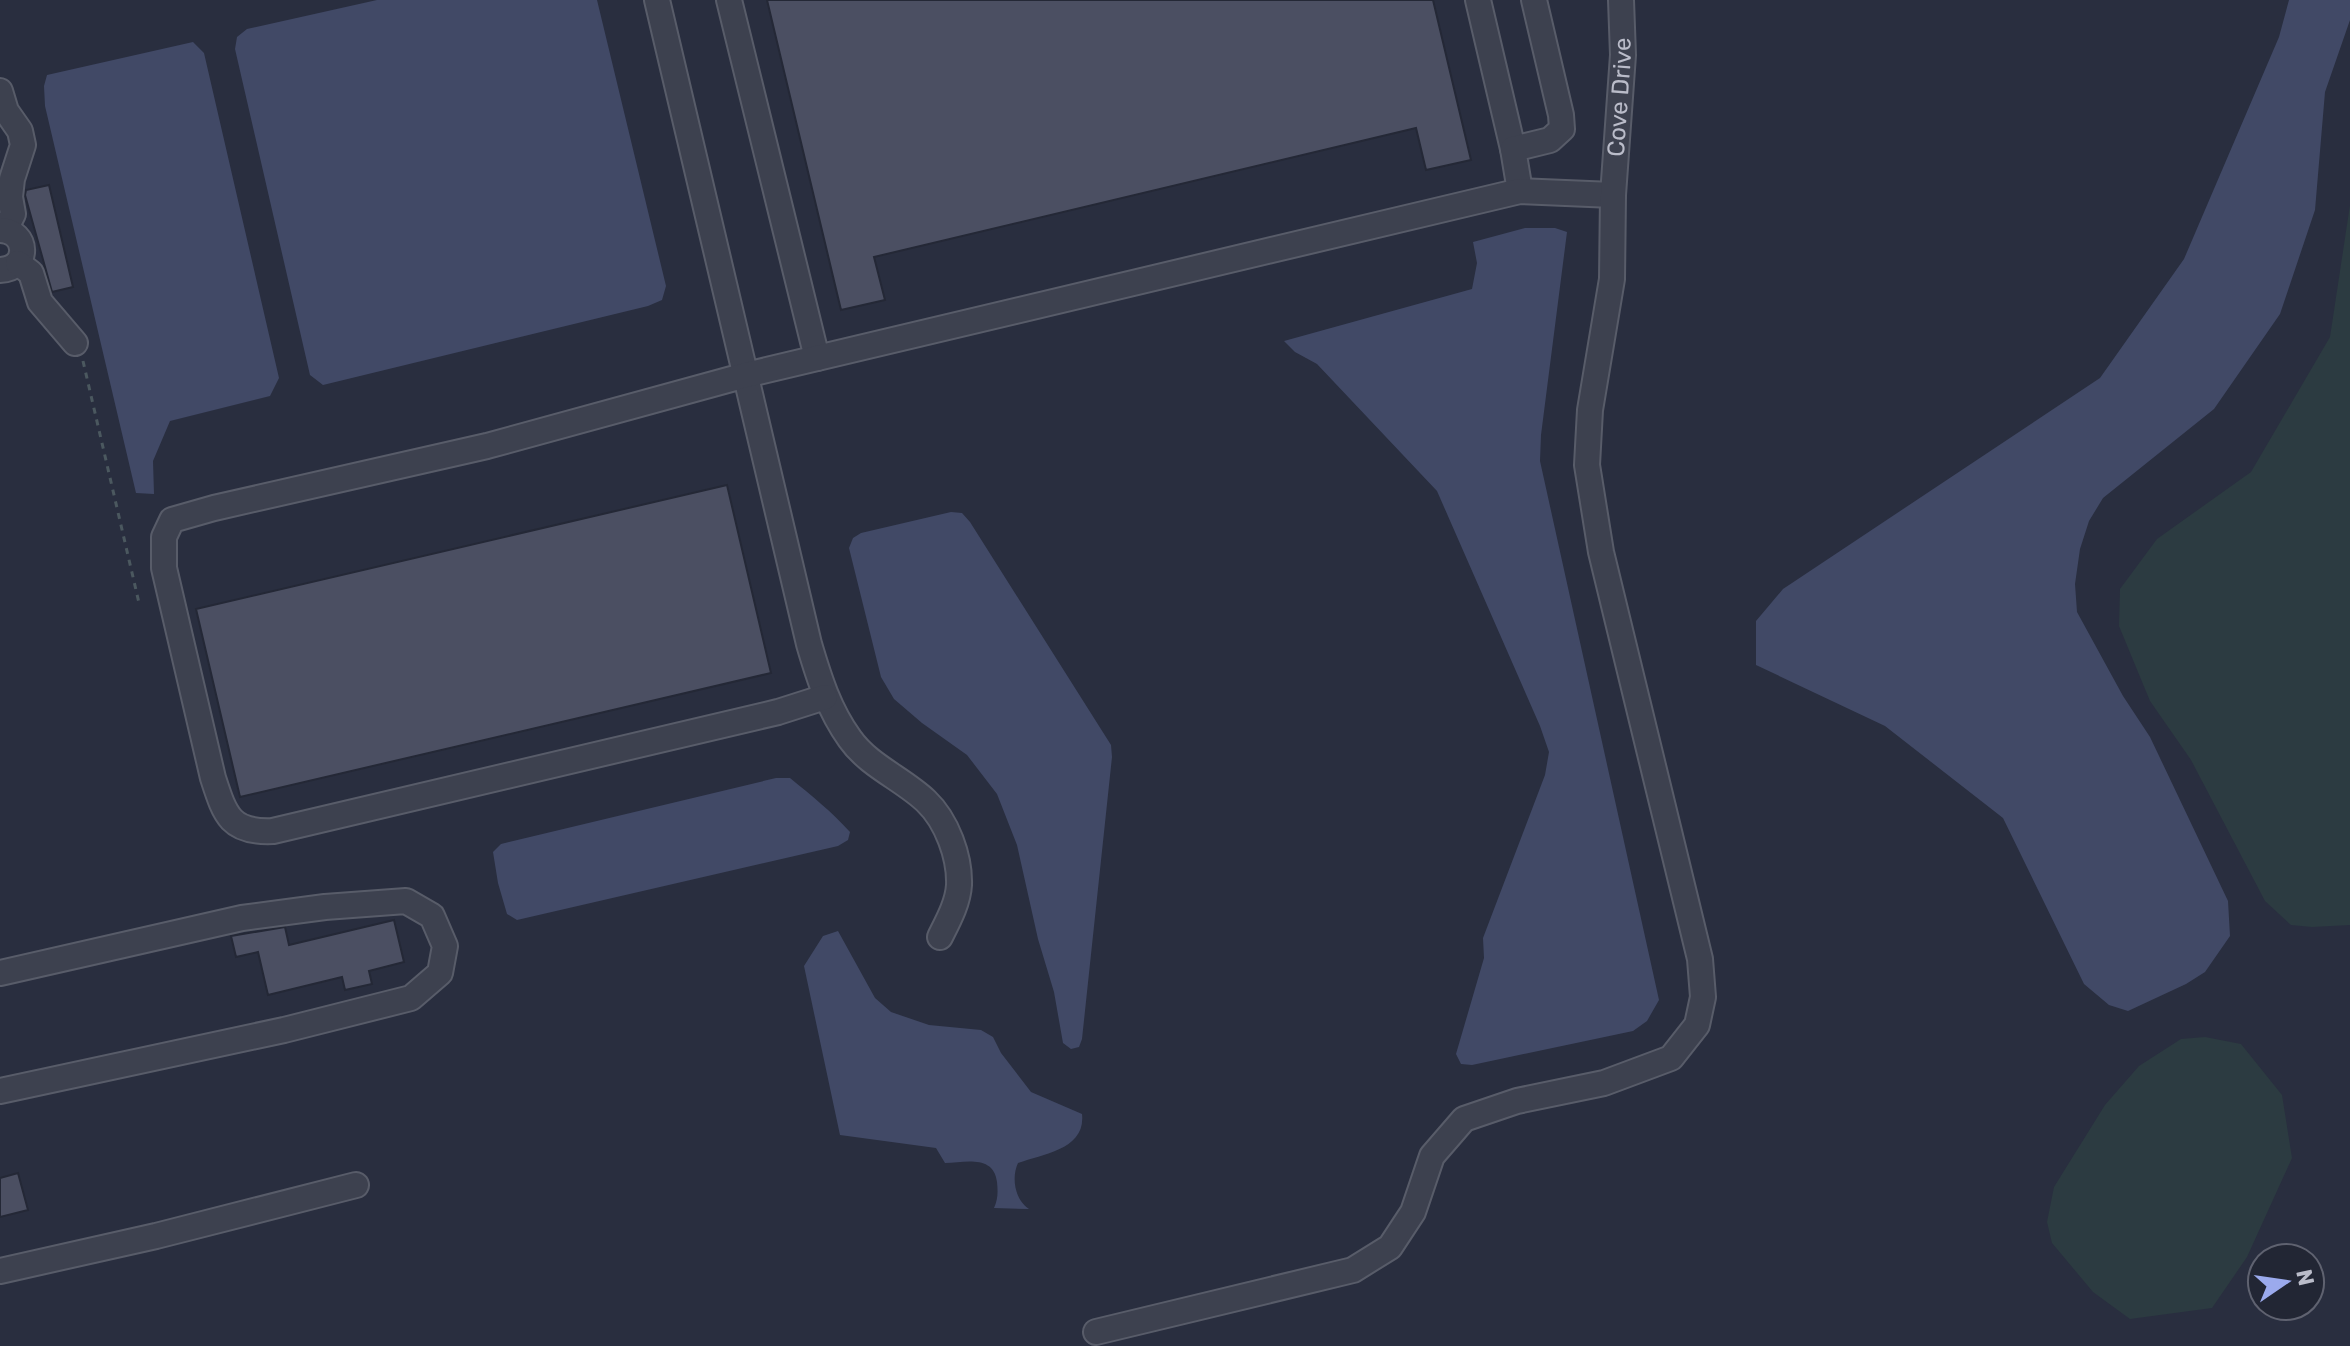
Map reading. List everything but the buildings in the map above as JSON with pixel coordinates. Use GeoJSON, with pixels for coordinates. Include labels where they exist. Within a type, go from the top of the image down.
{"type":"FeatureCollection","features":[{"type":"Feature","properties":{"kind":"street"},"geometry":{"type":"LineString","coordinates":[[657,0],[809,644],[825,697],[851,742],[928,802],[952,841],[959,885],[940,937]]}},
{"type":"Feature","properties":{"kind":"street"},"geometry":{"type":"LineString","coordinates":[[729,0],[817,358]]}},
{"type":"Feature","properties":{"kind":"street"},"geometry":{"type":"LineString","coordinates":[[1478,0],[1520,191]]}},
{"type":"Feature","properties":{"kind":"street"},"geometry":{"type":"LineString","coordinates":[[1513,149],[1550,140],[1562,129],[1534,0]]}},
{"type":"Feature","properties":{"kind":"street","name":"Cove Drive"},"geometry":{"type":"LineString","coordinates":[[1096,1332],[1353,1270],[1390,1247],[1413,1212],[1432,1156],[1464,1119],[1517,1101],[1604,1083],[1671,1058],[1697,1025],[1703,997],[1700,959],[1601,552],[1587,465],[1590,410],[1612,279],[1613,195],[1623,55],[1621,0]]}},
{"type":"Feature","properties":{"kind":"street"},"geometry":{"type":"LineString","coordinates":[[0,91],[6,111],[20,131],[23,145],[12,179],[10,197],[13,214],[2,230],[14,233],[22,244],[22,257],[9,267]]}},
{"type":"Feature","properties":{"kind":"street"},"geometry":{"type":"LineString","coordinates":[[825,697],[720,726],[273,831],[251,832],[233,822],[223,806],[213,778],[164,568],[164,537],[172,520],[214,508],[487,446],[746,375],[1520,191],[1613,195]]}},
{"type":"Feature","properties":{"kind":"street"},"geometry":{"type":"LineString","coordinates":[[9,267],[31,273],[40,302],[75,343]]}},
{"type":"Feature","properties":{"kind":"street"},"geometry":{"type":"LineString","coordinates":[[0,973],[242,918],[406,901],[432,916],[445,946],[440,973],[411,998],[284,1030],[0,1091]]}},
{"type":"Feature","properties":{"kind":"street"},"geometry":{"type":"LineString","coordinates":[[0,1271],[156,1236],[356,1185]]}},
{"type":"Feature","properties":{"kind":"path"},"geometry":{"type":"LineString","coordinates":[[75,343],[82,358],[139,603]]}},
{"type":"Feature","properties":{"kind":"shaded area"},"geometry":{"type":"Polygon","coordinates":[[[2350,205],[2350,925],[2312,927],[2291,925],[2265,901],[2191,760],[2150,701],[2119,626],[2120,589],[2157,539],[2251,472],[2330,337],[2350,205]]]}},
{"type":"Feature","properties":{"kind":"shaded area"},"geometry":{"type":"Polygon","coordinates":[[[2205,1037],[2241,1044],[2282,1095],[2292,1158],[2254,1242],[2246,1242],[2246,1258],[2212,1308],[2130,1319],[2093,1292],[2052,1243],[2047,1222],[2054,1187],[2105,1105],[2139,1066],[2181,1039],[2205,1037]]]}},
{"type":"Feature","properties":{"kind":"water"},"geometry":{"type":"Polygon","coordinates":[[[377,0],[597,0],[666,286],[662,300],[648,306],[323,385],[310,375],[235,49],[237,37],[247,29],[377,0]]]}},
{"type":"Feature","properties":{"kind":"water"},"geometry":{"type":"Polygon","coordinates":[[[2289,0],[2350,0],[2350,20],[2325,92],[2315,210],[2280,314],[2214,409],[2103,498],[2089,521],[2080,549],[2075,584],[2077,612],[2123,696],[2150,737],[2228,901],[2230,936],[2205,972],[2128,1011],[2109,1005],[2084,984],[2003,818],[1885,726],[1756,665],[1756,621],[1783,589],[2100,378],[2184,259],[2279,37],[2289,0]]]}},
{"type":"Feature","properties":{"kind":"water"},"geometry":{"type":"Polygon","coordinates":[[[193,42],[204,53],[279,378],[270,396],[170,421],[153,461],[154,494],[136,493],[45,106],[44,86],[47,75],[193,42]]]}},
{"type":"Feature","properties":{"kind":"water"},"geometry":{"type":"Polygon","coordinates":[[[1525,228],[1555,228],[1567,232],[1540,461],[1659,1000],[1647,1021],[1633,1031],[1472,1065],[1461,1064],[1456,1054],[1484,958],[1483,938],[1545,775],[1549,752],[1437,491],[1317,364],[1295,352],[1284,341],[1472,289],[1477,263],[1473,242],[1525,228]]]}},
{"type":"Feature","properties":{"kind":"water"},"geometry":{"type":"Polygon","coordinates":[[[951,512],[962,513],[970,522],[1111,745],[1082,1039],[1079,1047],[1071,1049],[1063,1043],[1054,992],[1038,939],[1017,845],[997,794],[967,755],[894,699],[881,677],[849,548],[853,538],[861,533],[951,512]]]}},
{"type":"Feature","properties":{"kind":"water"},"geometry":{"type":"Polygon","coordinates":[[[776,778],[790,778],[821,804],[850,832],[848,840],[838,846],[517,920],[507,914],[493,852],[501,844],[776,778]]]}},
{"type":"Feature","properties":{"kind":"water"},"geometry":{"type":"Polygon","coordinates":[[[838,931],[875,998],[891,1012],[929,1025],[981,1030],[993,1037],[1001,1053],[1031,1092],[1082,1114],[1081,1126],[1070,1143],[1051,1153],[1018,1163],[1016,1188],[1020,1200],[1029,1209],[994,1208],[997,1182],[995,1173],[985,1164],[970,1161],[945,1163],[936,1148],[840,1135],[804,966],[823,936],[838,931]]]}}]}
